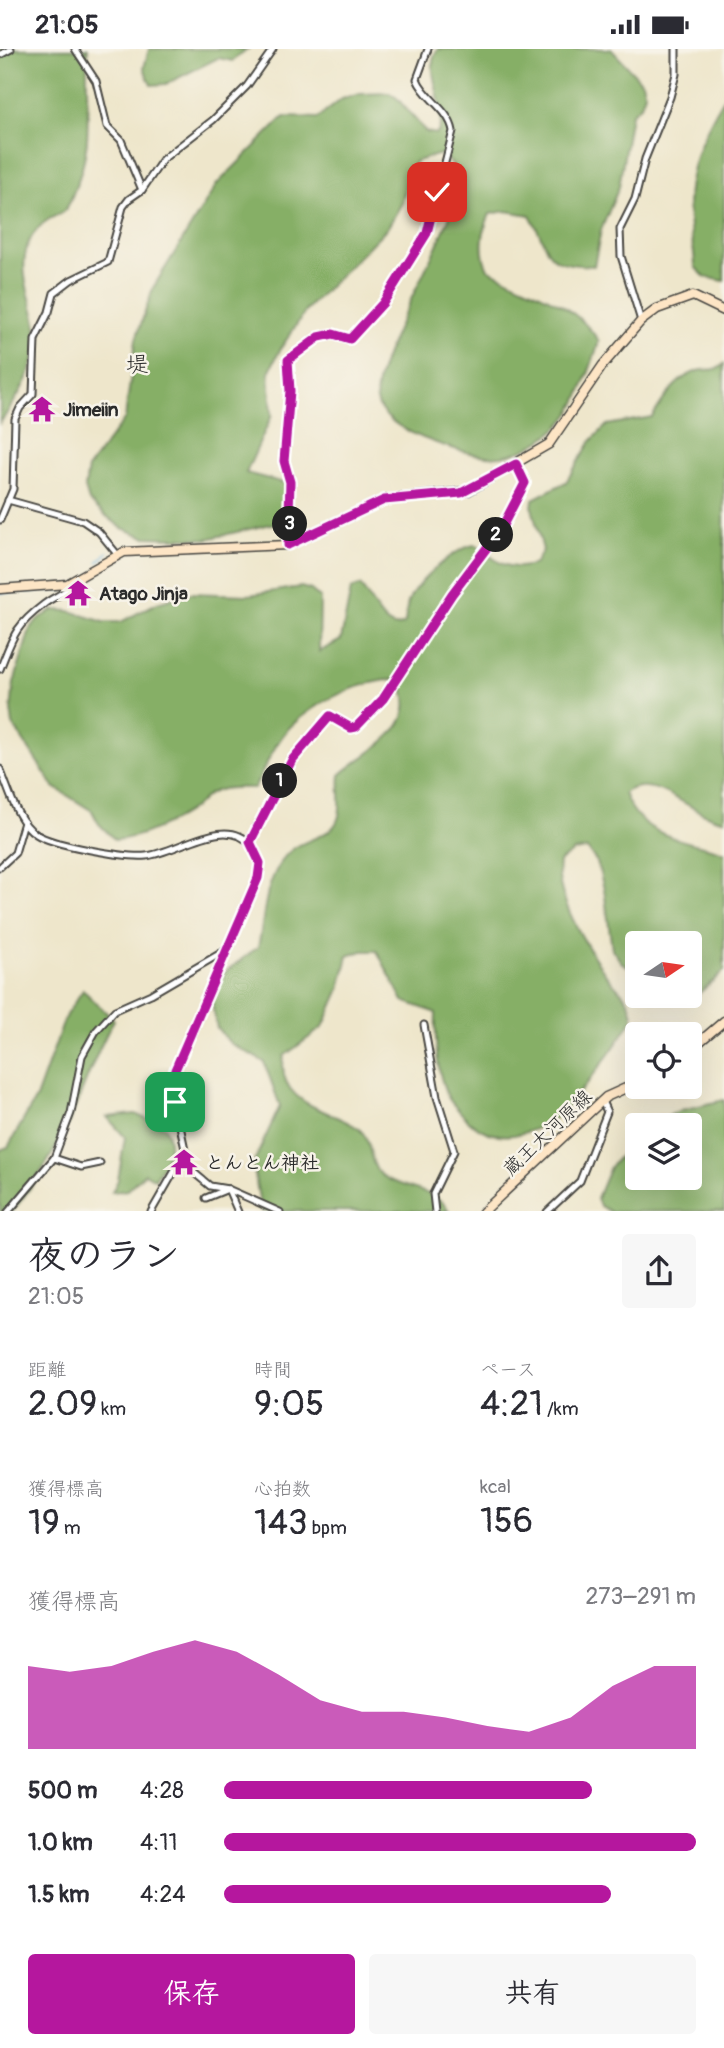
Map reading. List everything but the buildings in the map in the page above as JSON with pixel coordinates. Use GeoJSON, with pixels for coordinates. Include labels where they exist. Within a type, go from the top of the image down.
{"type":"FeatureCollection","features":[{"type":"Feature","properties":{"kind":"street"},"geometry":{"type":"LineString","coordinates":[[0,55],[11,49]]}},
{"type":"Feature","properties":{"kind":"street"},"geometry":{"type":"LineString","coordinates":[[75,49],[96,81],[107,126],[121,140],[142,190]]}},
{"type":"Feature","properties":{"kind":"street"},"geometry":{"type":"LineString","coordinates":[[0,520],[13,489],[15,419],[20,408],[33,394],[35,340],[50,312],[54,293],[71,280],[108,262],[123,207],[142,190],[163,159],[213,120],[247,86],[273,49]]}},
{"type":"Feature","properties":{"kind":"street"},"geometry":{"type":"LineString","coordinates":[[288,545],[290,482],[284,461],[290,391],[288,360],[319,337],[333,334],[350,339],[383,303],[429,227],[453,131],[451,121],[420,87],[417,79],[428,49]]}},
{"type":"Feature","properties":{"kind":"street"},"geometry":{"type":"LineString","coordinates":[[641,321],[621,256],[620,229],[635,199],[645,159],[670,97],[676,74],[676,49]]}},
{"type":"Feature","properties":{"kind":"street"},"geometry":{"type":"LineString","coordinates":[[0,669],[17,628],[44,603],[117,554],[288,545],[384,500],[461,493],[516,464],[557,435],[603,365],[641,321],[657,309],[693,296],[724,311]]}},
{"type":"Feature","properties":{"kind":"street"},"geometry":{"type":"LineString","coordinates":[[250,842],[292,760],[330,716],[351,728],[356,727],[383,699],[452,594],[501,529],[525,483],[516,464]]}},
{"type":"Feature","properties":{"kind":"street"},"geometry":{"type":"LineString","coordinates":[[8,500],[83,521],[99,531],[117,554]]}},
{"type":"Feature","properties":{"kind":"street"},"geometry":{"type":"LineString","coordinates":[[0,589],[70,587]]}},
{"type":"Feature","properties":{"kind":"street"},"geometry":{"type":"LineString","coordinates":[[0,769],[24,822],[43,837],[125,857],[167,852],[222,832],[237,835],[250,842],[257,855],[259,870],[175,1070],[172,1084],[185,1153],[197,1176],[210,1186],[228,1189],[278,1211]]}},
{"type":"Feature","properties":{"kind":"street"},"geometry":{"type":"LineString","coordinates":[[0,867],[15,853],[24,822]]}},
{"type":"Feature","properties":{"kind":"street"},"geometry":{"type":"LineString","coordinates":[[9,1211],[54,1158],[71,1113],[82,1056],[96,1031],[115,1010],[151,994],[228,949]]}},
{"type":"Feature","properties":{"kind":"street"},"geometry":{"type":"LineString","coordinates":[[702,1040],[724,1021]]}},
{"type":"Feature","properties":{"kind":"street"},"geometry":{"type":"LineString","coordinates":[[424,1025],[437,1097],[454,1150],[433,1194],[435,1211]]}},
{"type":"Feature","properties":{"kind":"street","name":"蔵王大河原線"},"geometry":{"type":"LineString","coordinates":[[484,1211],[602,1101],[625,1089]]}},
{"type":"Feature","properties":{"kind":"street"},"geometry":{"type":"LineString","coordinates":[[548,1211],[580,1181],[607,1111],[602,1101]]}},
{"type":"Feature","properties":{"kind":"street"},"geometry":{"type":"LineString","coordinates":[[152,1211],[185,1153]]}},
{"type":"Feature","properties":{"kind":"street"},"geometry":{"type":"LineString","coordinates":[[54,1158],[81,1167],[100,1163]]}},
{"type":"Feature","properties":{"kind":"street"},"geometry":{"type":"LineString","coordinates":[[206,1198],[228,1189]]}},
{"type":"Feature","properties":{"kind":"street"},"geometry":{"type":"LineString","coordinates":[[228,1189],[238,1211]]}},
{"type":"Feature","properties":{"kind":"green space"},"geometry":{"type":"Polygon","coordinates":[[[0,49],[88,49],[88,120],[81,172],[70,201],[62,213],[39,228],[27,246],[24,268],[35,319],[36,348],[28,375],[0,423],[0,49]]]}},
{"type":"Feature","properties":{"kind":"green space"},"geometry":{"type":"Polygon","coordinates":[[[149,49],[248,49],[232,61],[218,58],[166,84],[151,85],[144,68],[149,49]]]}},
{"type":"Feature","properties":{"kind":"green space"},"geometry":{"type":"Polygon","coordinates":[[[438,49],[611,49],[642,82],[645,94],[641,105],[631,114],[619,187],[601,230],[594,266],[557,260],[546,249],[530,215],[506,211],[490,214],[483,234],[483,256],[488,269],[562,306],[588,327],[599,341],[572,410],[556,428],[535,444],[510,454],[486,456],[441,445],[407,431],[383,412],[377,401],[377,385],[394,337],[445,228],[459,190],[460,179],[456,171],[441,154],[416,161],[409,171],[402,203],[388,227],[307,309],[281,348],[269,372],[272,415],[246,473],[289,484],[288,510],[279,522],[207,539],[145,537],[122,528],[89,501],[85,488],[88,468],[125,418],[136,339],[153,288],[217,184],[284,117],[318,118],[342,99],[360,94],[389,93],[397,98],[426,132],[437,134],[441,112],[433,67],[438,49]]]}},
{"type":"Feature","properties":{"kind":"green space"},"geometry":{"type":"Polygon","coordinates":[[[724,98],[724,281],[705,277],[695,267],[688,202],[696,155],[724,98]]]}},
{"type":"Feature","properties":{"kind":"green space"},"geometry":{"type":"Polygon","coordinates":[[[724,364],[724,820],[648,787],[636,787],[624,793],[641,820],[653,828],[679,840],[724,852],[724,971],[702,991],[702,931],[625,931],[625,964],[621,962],[612,949],[604,889],[597,862],[587,849],[574,851],[559,862],[561,889],[573,920],[597,962],[625,997],[625,1008],[631,1008],[633,1018],[630,1022],[625,1022],[625,1030],[617,1043],[558,1115],[526,1132],[503,1135],[482,1130],[448,1097],[439,1067],[436,1013],[403,1001],[377,951],[362,951],[348,956],[340,989],[323,1027],[284,1056],[284,1073],[288,1086],[309,1104],[359,1129],[367,1140],[375,1166],[383,1176],[436,1198],[449,1211],[261,1211],[253,1164],[280,1106],[264,1062],[230,1043],[217,1028],[211,999],[225,972],[258,947],[271,881],[283,859],[297,846],[334,826],[340,809],[340,775],[391,735],[405,710],[405,696],[398,679],[355,688],[326,700],[301,717],[284,734],[254,788],[221,789],[167,824],[146,833],[115,840],[99,824],[92,811],[54,787],[13,725],[11,710],[14,683],[30,629],[38,619],[54,610],[70,611],[104,622],[121,622],[157,603],[191,593],[248,595],[301,587],[311,590],[320,598],[319,652],[341,640],[351,589],[360,586],[385,621],[398,626],[405,623],[413,592],[439,566],[459,551],[477,545],[503,564],[518,567],[535,564],[543,550],[532,508],[533,499],[566,482],[591,441],[607,425],[652,417],[671,389],[683,378],[698,371],[718,368],[724,364]]]}},
{"type":"Feature","properties":{"kind":"green space"},"geometry":{"type":"Polygon","coordinates":[[[83,990],[114,1020],[50,1158],[13,1211],[0,1211],[0,1150],[8,1147],[36,1098],[66,1015],[83,990]]]}},
{"type":"Feature","properties":{"kind":"green space"},"geometry":{"type":"Polygon","coordinates":[[[724,1100],[724,1211],[609,1211],[600,1206],[597,1198],[610,1167],[625,1150],[625,1190],[702,1190],[702,1113],[674,1113],[724,1100]]]}},
{"type":"Feature","properties":{"kind":"green space"},"geometry":{"type":"Polygon","coordinates":[[[135,1114],[165,1127],[169,1141],[168,1154],[155,1179],[145,1173],[127,1190],[112,1192],[118,1180],[125,1137],[107,1117],[135,1114]]]}},
{"type":"Feature","properties":{"kind":"waterway"},"geometry":{"type":"LineString","coordinates":[[98,562],[108,552]]}},
{"type":"Feature","properties":{"kind":"waterway"},"geometry":{"type":"LineString","coordinates":[[70,591],[87,584],[92,574]]}},
{"type":"Feature","properties":{"kind":"waterway"},"geometry":{"type":"LineString","coordinates":[[0,593],[65,590]]}},
{"type":"Feature","properties":{"kind":"place","name":"Jimeiin"},"geometry":{"type":"Point","coordinates":[42,409]}},
{"type":"Feature","properties":{"kind":"place","name":"Atago Jinja"},"geometry":{"type":"Point","coordinates":[78,593]}},
{"type":"Feature","properties":{"kind":"place","name":"とんとん神社"},"geometry":{"type":"Point","coordinates":[184,1162]}},
{"type":"Feature","properties":{"kind":"district","name":"堤"},"geometry":{"type":"Point","coordinates":[137,364]}},
{"type":"Feature","properties":{"kind":"route"},"geometry":{"type":"LineString","coordinates":[[175,1102],[172,1084],[175,1070],[256,885],[260,863],[250,842],[292,760],[330,716],[351,728],[363,723],[383,699],[452,594],[501,529],[525,483],[516,464],[461,493],[413,495],[384,500],[288,545],[290,482],[284,461],[290,391],[288,360],[319,337],[333,334],[350,339],[371,317],[383,303],[427,233],[437,192]]}}]}
